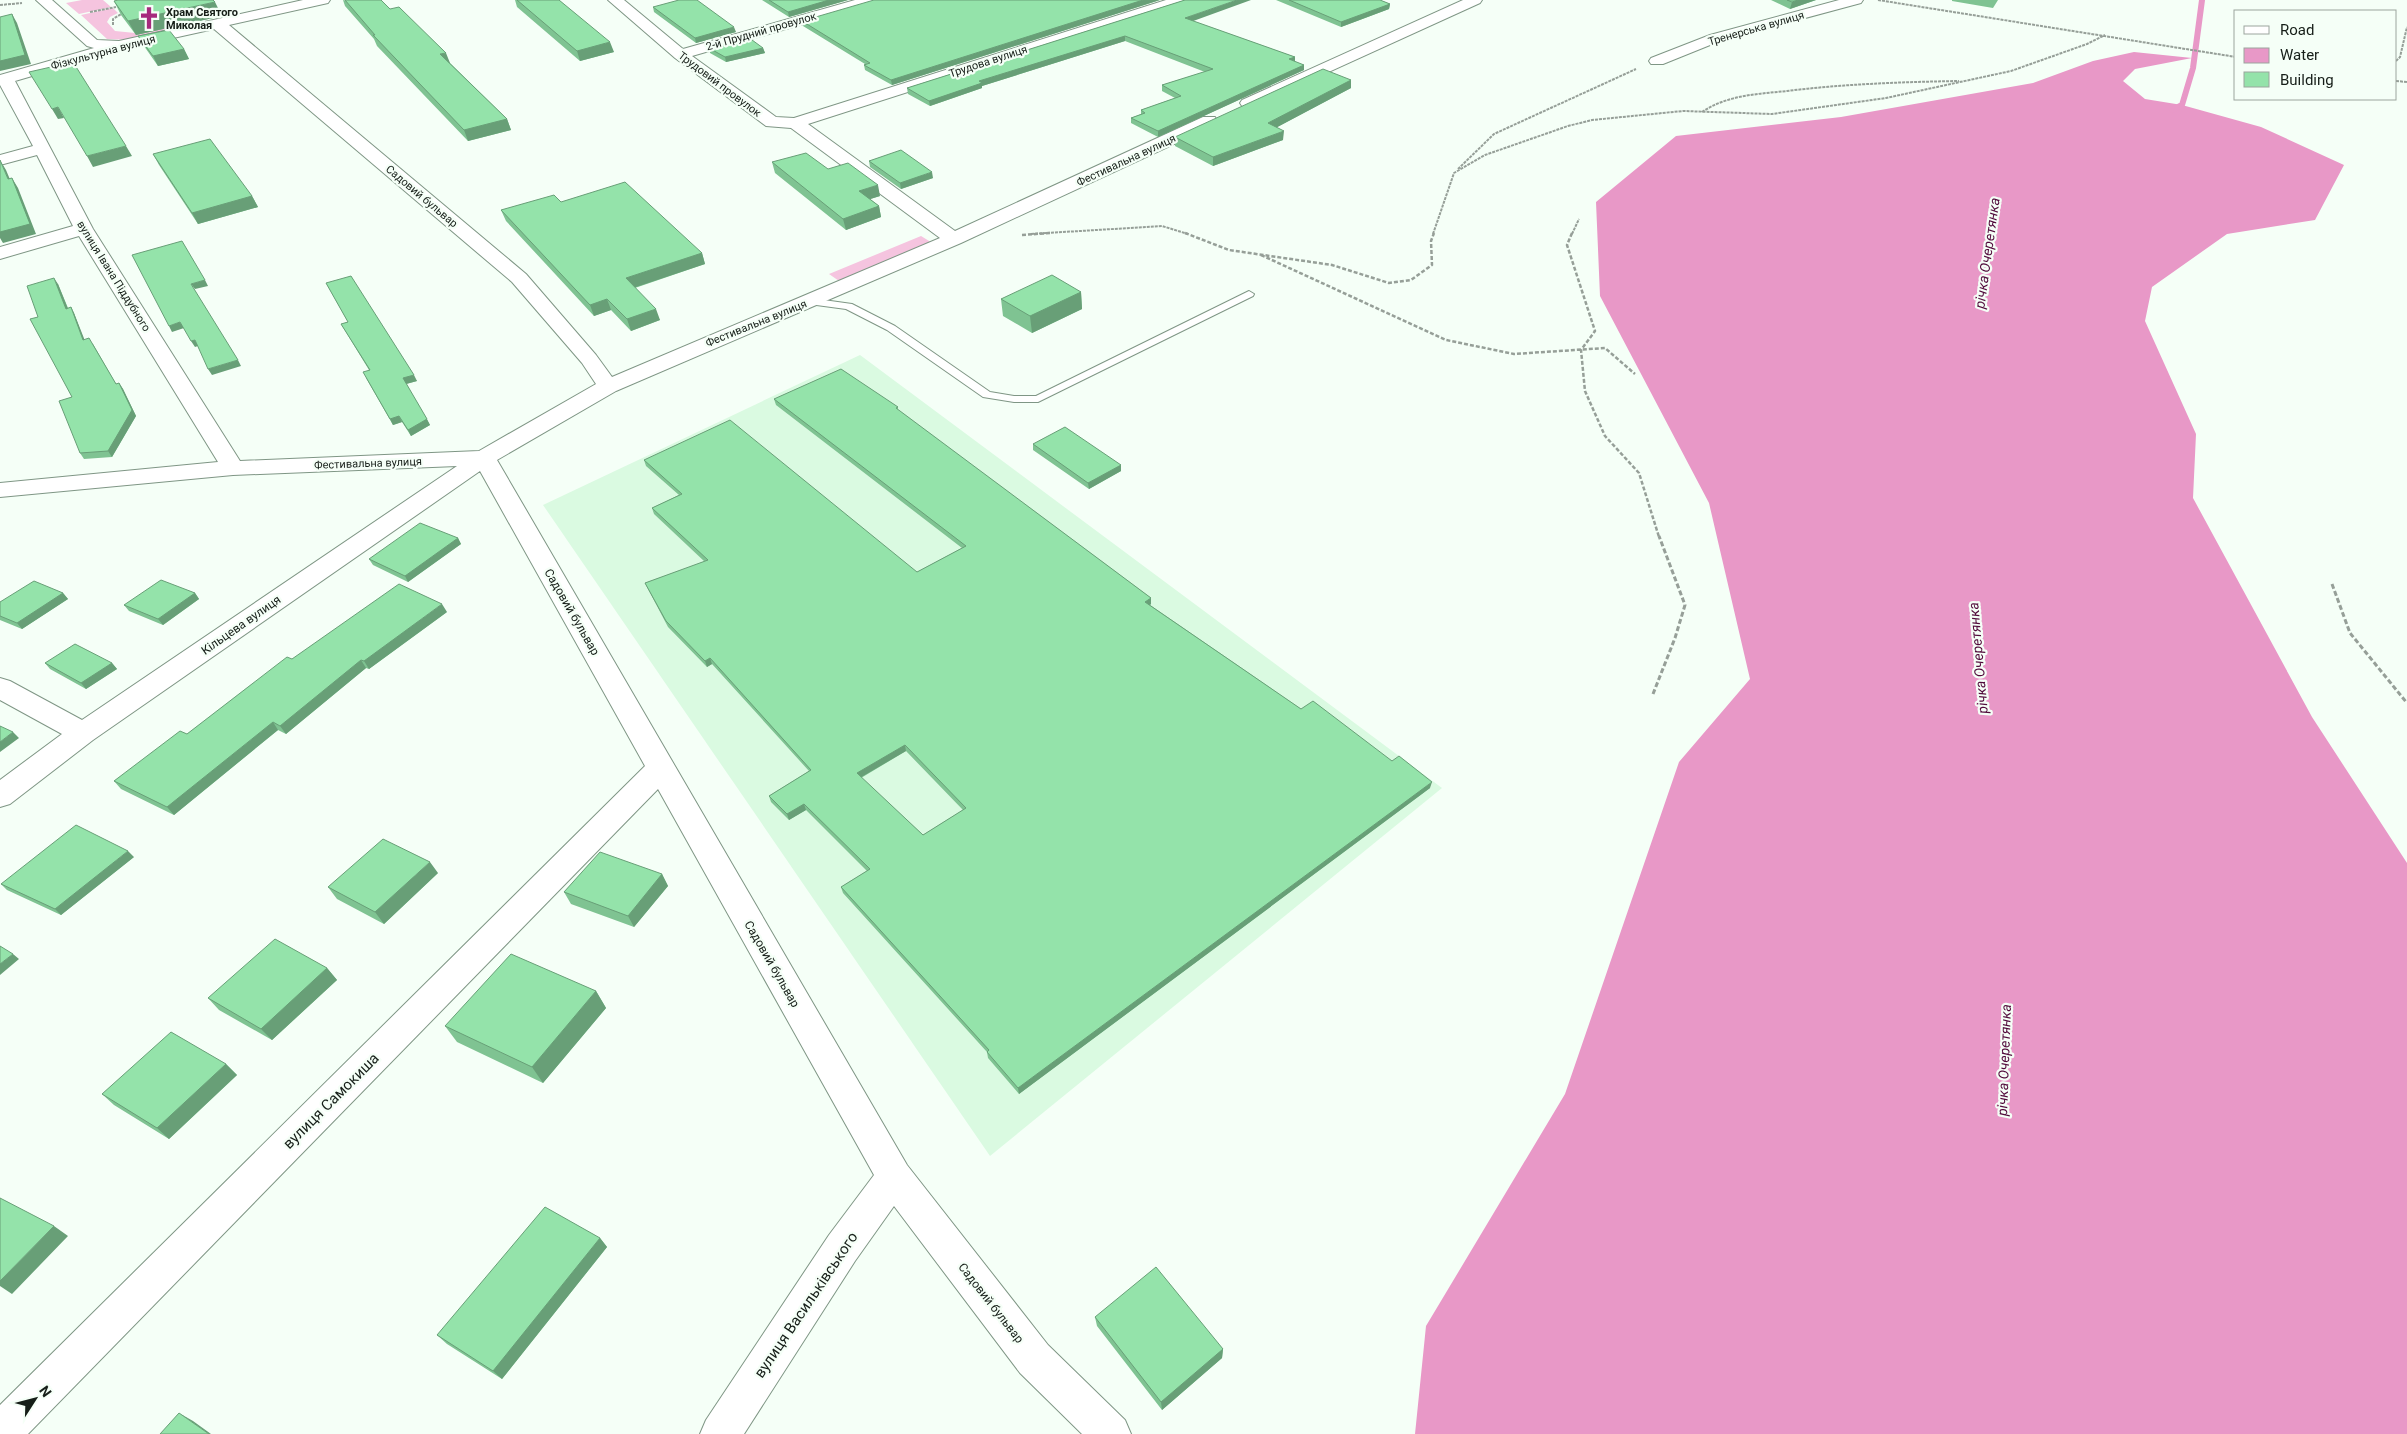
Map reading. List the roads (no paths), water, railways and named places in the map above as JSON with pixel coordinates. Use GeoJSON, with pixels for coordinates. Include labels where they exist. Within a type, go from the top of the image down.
{"type":"FeatureCollection","features":[{"type":"Feature","properties":{"kind":"street"},"geometry":{"type":"LineString","coordinates":[[43,0],[92,43],[104,46],[125,44]]}},
{"type":"Feature","properties":{"kind":"street","name":"Фізкультурна вулиця"},"geometry":{"type":"LineString","coordinates":[[3,79],[125,44],[323,0]]}},
{"type":"Feature","properties":{"kind":"street","name":"Трудовий провулок"},"geometry":{"type":"LineString","coordinates":[[615,0],[680,55],[772,122],[795,123]]}},
{"type":"Feature","properties":{"kind":"street","name":"2-й Прудний провулок"},"geometry":{"type":"LineString","coordinates":[[680,55],[871,0]]}},
{"type":"Feature","properties":{"kind":"street","name":"Трудова вулиця"},"geometry":{"type":"LineString","coordinates":[[795,123],[1181,0]]}},
{"type":"Feature","properties":{"kind":"street","name":"Фестивальна вулиця"},"geometry":{"type":"LineString","coordinates":[[0,490],[233,468],[484,458],[608,386],[954,239],[1475,0]]}},
{"type":"Feature","properties":{"kind":"street","name":"Тренерська вулиця"},"geometry":{"type":"LineString","coordinates":[[1658,61],[1715,38],[1856,0]]}},
{"type":"Feature","properties":{"kind":"street","name":"Садовий бульвар"},"geometry":{"type":"LineString","coordinates":[[218,24],[519,278],[589,358],[608,386]]}},
{"type":"Feature","properties":{"kind":"street","name":"вулиця Івана Піддубного"},"geometry":{"type":"LineString","coordinates":[[3,79],[84,229],[233,468]]}},
{"type":"Feature","properties":{"kind":"street"},"geometry":{"type":"LineString","coordinates":[[795,123],[954,239]]}},
{"type":"Feature","properties":{"kind":"street"},"geometry":{"type":"LineString","coordinates":[[0,160],[42,149]]}},
{"type":"Feature","properties":{"kind":"street"},"geometry":{"type":"LineString","coordinates":[[0,253],[84,229]]}},
{"type":"Feature","properties":{"kind":"street","name":"Садовий бульвар"},"geometry":{"type":"LineString","coordinates":[[484,458],[894,1177],[1034,1359],[1111,1434]]}},
{"type":"Feature","properties":{"kind":"street","name":"Кільцева вулиця"},"geometry":{"type":"LineString","coordinates":[[0,796],[83,733],[484,458]]}},
{"type":"Feature","properties":{"kind":"street"},"geometry":{"type":"LineString","coordinates":[[0,688],[83,733]]}},
{"type":"Feature","properties":{"kind":"street","name":"вулиця Самокиша"},"geometry":{"type":"LineString","coordinates":[[0,1434],[661,768]]}},
{"type":"Feature","properties":{"kind":"street","name":"вулиця Васильківського"},"geometry":{"type":"LineString","coordinates":[[720,1434],[842,1248],[894,1177]]}},
{"type":"Feature","properties":{"kind":"lane"},"geometry":{"type":"LineString","coordinates":[[809,301],[848,306],[891,328],[987,395],[1014,399],[1038,399],[1249,294]]}},
{"type":"Feature","properties":{"kind":"water"},"geometry":{"type":"Polygon","coordinates":[[[2134,52],[2192,58],[2135,69],[2123,81],[2145,99],[2182,105],[2261,127],[2344,165],[2315,220],[2227,234],[2152,287],[2145,321],[2196,434],[2193,498],[2312,717],[2407,863],[2407,1434],[1415,1434],[1426,1326],[1565,1094],[1679,762],[1750,679],[1709,503],[1600,296],[1596,202],[1676,136],[1841,117],[2033,83],[2093,61],[2134,52]]]}},
{"type":"Feature","properties":{"kind":"waterway","name":"річка Очеретянка"},"geometry":{"type":"LineString","coordinates":[[2172,110],[2182,105],[2193,68],[2202,0]]}},
{"type":"Feature","properties":{"kind":"place","name":"Храм Святого Миколая"},"geometry":{"type":"Point","coordinates":[149,18]}}]}
